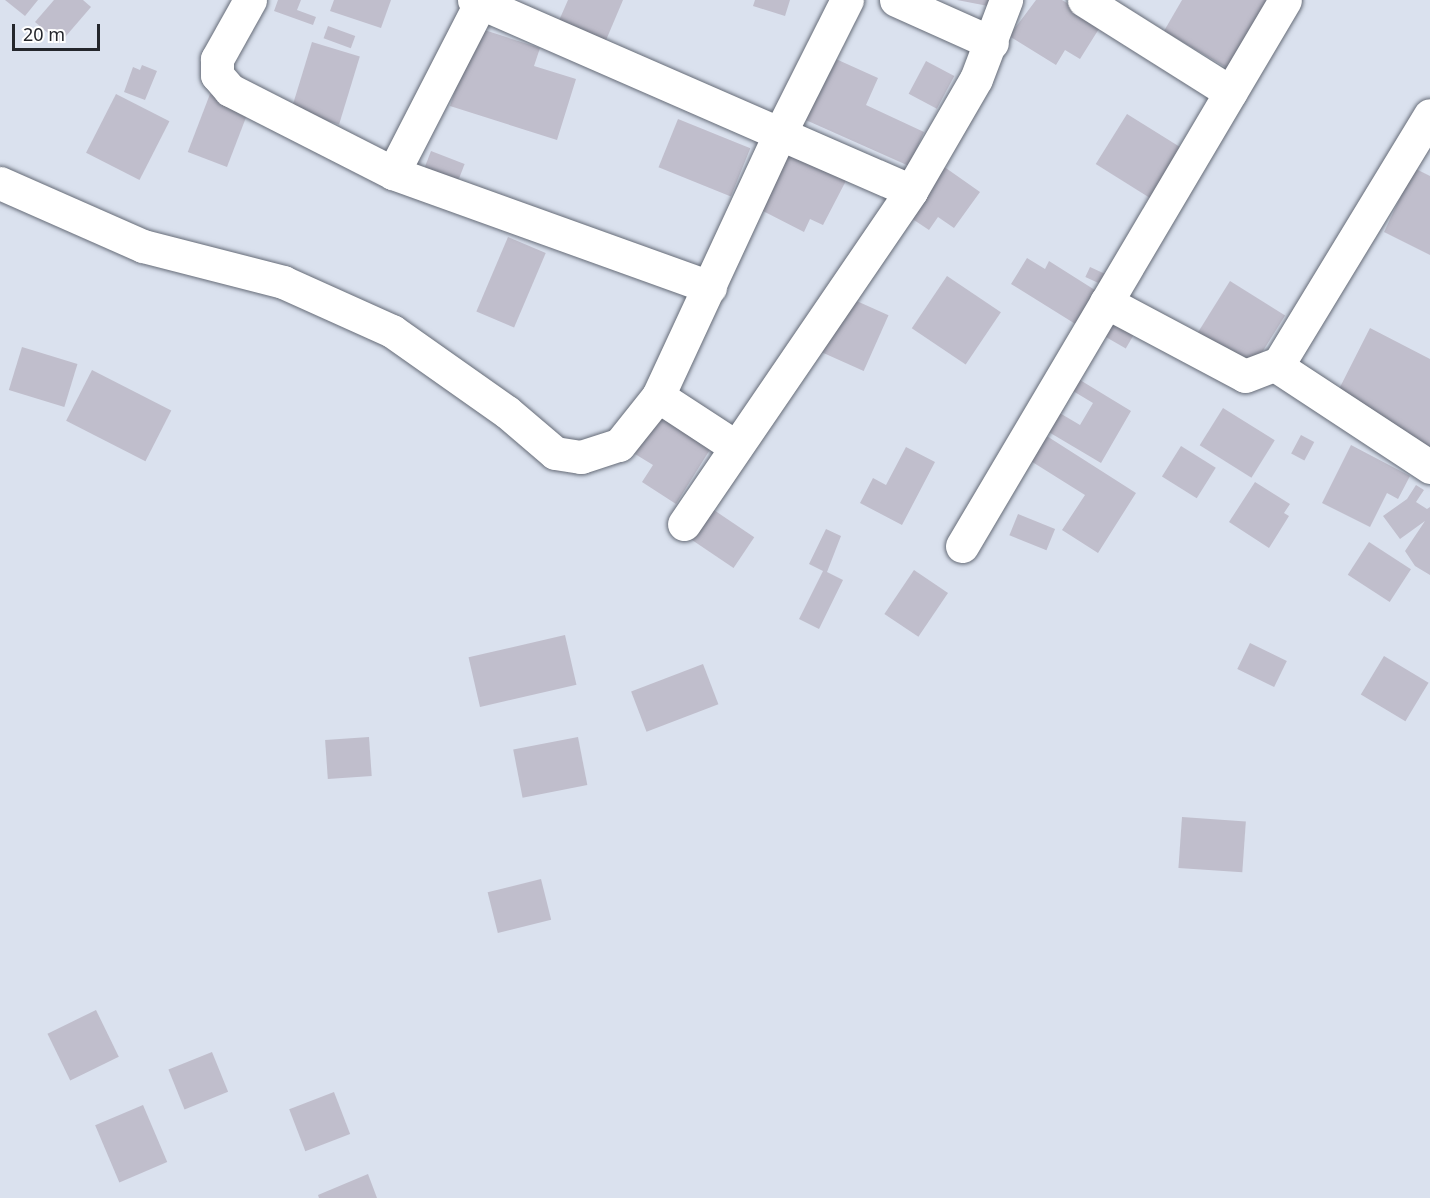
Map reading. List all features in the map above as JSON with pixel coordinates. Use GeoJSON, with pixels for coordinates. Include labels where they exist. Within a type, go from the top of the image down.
{"type":"FeatureCollection","features":[{"type":"Feature","properties":{"kind":"street"},"geometry":{"type":"LineString","coordinates":[[250,0],[217,58],[218,75],[230,90],[393,173],[710,287]]}},
{"type":"Feature","properties":{"kind":"street"},"geometry":{"type":"LineString","coordinates":[[0,183],[143,246],[283,282],[392,331],[507,412],[555,453],[581,457],[619,445],[658,396],[780,134],[848,0]]}},
{"type":"Feature","properties":{"kind":"street"},"geometry":{"type":"LineString","coordinates":[[896,0],[992,43]]}},
{"type":"Feature","properties":{"kind":"street"},"geometry":{"type":"LineString","coordinates":[[684,524],[911,191],[976,79],[992,43],[1006,0]]}},
{"type":"Feature","properties":{"kind":"street"},"geometry":{"type":"LineString","coordinates":[[1084,0],[1230,92]]}},
{"type":"Feature","properties":{"kind":"street"},"geometry":{"type":"LineString","coordinates":[[962,546],[1284,0]]}},
{"type":"Feature","properties":{"kind":"street"},"geometry":{"type":"LineString","coordinates":[[393,173],[479,1],[911,191]]}},
{"type":"Feature","properties":{"kind":"street"},"geometry":{"type":"LineString","coordinates":[[1106,302],[1245,376],[1275,364],[1297,339],[1430,114]]}},
{"type":"Feature","properties":{"kind":"street"},"geometry":{"type":"LineString","coordinates":[[1275,364],[1430,467]]}},
{"type":"Feature","properties":{"kind":"street"},"geometry":{"type":"LineString","coordinates":[[658,396],[736,447]]}},
{"type":"Feature","properties":{"kind":"building"},"geometry":{"type":"Polygon","coordinates":[[[5,0],[38,0],[25,16],[5,0]]]}},
{"type":"Feature","properties":{"kind":"building"},"geometry":{"type":"Polygon","coordinates":[[[54,0],[83,0],[91,7],[60,43],[35,22],[54,0]]]}},
{"type":"Feature","properties":{"kind":"building"},"geometry":{"type":"Polygon","coordinates":[[[278,0],[301,0],[297,10],[316,17],[313,25],[274,11],[278,0]]]}},
{"type":"Feature","properties":{"kind":"building"},"geometry":{"type":"Polygon","coordinates":[[[334,0],[391,0],[381,28],[330,11],[334,0]]]}},
{"type":"Feature","properties":{"kind":"building"},"geometry":{"type":"Polygon","coordinates":[[[568,0],[623,0],[601,52],[554,32],[568,0]]]}},
{"type":"Feature","properties":{"kind":"building"},"geometry":{"type":"Polygon","coordinates":[[[755,0],[790,0],[785,16],[753,6],[755,0]]]}},
{"type":"Feature","properties":{"kind":"building"},"geometry":{"type":"Polygon","coordinates":[[[957,0],[989,0],[988,6],[957,0]]]}},
{"type":"Feature","properties":{"kind":"building"},"geometry":{"type":"Polygon","coordinates":[[[1036,0],[1062,0],[1102,24],[1080,59],[1065,50],[1056,65],[1009,36],[1036,0]]]}},
{"type":"Feature","properties":{"kind":"building"},"geometry":{"type":"Polygon","coordinates":[[[1182,0],[1273,0],[1232,71],[1164,31],[1182,0]]]}},
{"type":"Feature","properties":{"kind":"building"},"geometry":{"type":"Polygon","coordinates":[[[328,26],[355,36],[351,48],[324,38],[328,26]]]}},
{"type":"Feature","properties":{"kind":"building"},"geometry":{"type":"Polygon","coordinates":[[[475,27],[540,48],[534,66],[576,79],[557,140],[450,106],[475,27]]]}},
{"type":"Feature","properties":{"kind":"building"},"geometry":{"type":"Polygon","coordinates":[[[312,42],[360,57],[339,125],[291,110],[312,42]]]}},
{"type":"Feature","properties":{"kind":"building"},"geometry":{"type":"Polygon","coordinates":[[[827,55],[878,78],[866,105],[924,132],[909,166],[799,117],[827,55]]]}},
{"type":"Feature","properties":{"kind":"building"},"geometry":{"type":"Polygon","coordinates":[[[926,61],[954,76],[937,109],[909,94],[926,61]]]}},
{"type":"Feature","properties":{"kind":"building"},"geometry":{"type":"Polygon","coordinates":[[[142,65],[157,71],[145,100],[124,92],[133,67],[140,70],[142,65]]]}},
{"type":"Feature","properties":{"kind":"building"},"geometry":{"type":"Polygon","coordinates":[[[116,94],[169,121],[139,180],[86,153],[116,94]]]}},
{"type":"Feature","properties":{"kind":"building"},"geometry":{"type":"Polygon","coordinates":[[[210,94],[249,109],[227,167],[188,152],[210,94]]]}},
{"type":"Feature","properties":{"kind":"building"},"geometry":{"type":"Polygon","coordinates":[[[1127,114],[1187,152],[1156,202],[1096,164],[1127,114]]]}},
{"type":"Feature","properties":{"kind":"building"},"geometry":{"type":"Polygon","coordinates":[[[678,119],[750,148],[731,196],[659,167],[678,119]]]}},
{"type":"Feature","properties":{"kind":"building"},"geometry":{"type":"Polygon","coordinates":[[[790,142],[850,173],[823,225],[810,219],[804,232],[757,208],[790,142]]]}},
{"type":"Feature","properties":{"kind":"building"},"geometry":{"type":"Polygon","coordinates":[[[431,151],[465,164],[458,182],[424,169],[431,151]]]}},
{"type":"Feature","properties":{"kind":"building"},"geometry":{"type":"Polygon","coordinates":[[[943,166],[980,192],[954,228],[938,217],[929,230],[908,216],[943,166]]]}},
{"type":"Feature","properties":{"kind":"building"},"geometry":{"type":"Polygon","coordinates":[[[1414,168],[1430,176],[1430,255],[1384,232],[1414,168]]]}},
{"type":"Feature","properties":{"kind":"building"},"geometry":{"type":"Polygon","coordinates":[[[508,237],[546,253],[514,328],[476,312],[508,237]]]}},
{"type":"Feature","properties":{"kind":"building"},"geometry":{"type":"Polygon","coordinates":[[[1027,258],[1045,269],[1049,261],[1098,292],[1077,325],[1011,284],[1027,258]]]}},
{"type":"Feature","properties":{"kind":"building"},"geometry":{"type":"Polygon","coordinates":[[[1090,267],[1109,276],[1104,286],[1085,277],[1090,267]]]}},
{"type":"Feature","properties":{"kind":"building"},"geometry":{"type":"Polygon","coordinates":[[[947,276],[1001,312],[966,365],[912,328],[947,276]]]}},
{"type":"Feature","properties":{"kind":"building"},"geometry":{"type":"Polygon","coordinates":[[[1230,281],[1285,315],[1252,369],[1197,334],[1230,281]]]}},
{"type":"Feature","properties":{"kind":"building"},"geometry":{"type":"Polygon","coordinates":[[[841,294],[889,315],[864,371],[816,350],[841,294]]]}},
{"type":"Feature","properties":{"kind":"building"},"geometry":{"type":"Polygon","coordinates":[[[1114,321],[1135,333],[1126,349],[1105,337],[1114,321]]]}},
{"type":"Feature","properties":{"kind":"building"},"geometry":{"type":"Polygon","coordinates":[[[1370,328],[1430,359],[1430,455],[1403,441],[1408,432],[1336,395],[1370,328]]]}},
{"type":"Feature","properties":{"kind":"building"},"geometry":{"type":"Polygon","coordinates":[[[22,347],[77,364],[64,407],[9,390],[22,347]]]}},
{"type":"Feature","properties":{"kind":"building"},"geometry":{"type":"Polygon","coordinates":[[[92,370],[171,410],[145,461],[66,421],[92,370]]]}},
{"type":"Feature","properties":{"kind":"building"},"geometry":{"type":"Polygon","coordinates":[[[1080,380],[1131,411],[1101,463],[1047,431],[1058,412],[1080,425],[1093,403],[1073,391],[1080,380]]]}},
{"type":"Feature","properties":{"kind":"building"},"geometry":{"type":"Polygon","coordinates":[[[664,407],[716,440],[676,504],[642,482],[653,465],[635,454],[664,407]]]}},
{"type":"Feature","properties":{"kind":"building"},"geometry":{"type":"Polygon","coordinates":[[[1223,408],[1275,440],[1251,478],[1200,445],[1223,408]]]}},
{"type":"Feature","properties":{"kind":"building"},"geometry":{"type":"Polygon","coordinates":[[[1042,433],[1136,493],[1098,553],[1062,530],[1085,495],[1026,458],[1042,433]]]}},
{"type":"Feature","properties":{"kind":"building"},"geometry":{"type":"Polygon","coordinates":[[[1301,435],[1314,442],[1304,461],[1291,454],[1301,435]]]}},
{"type":"Feature","properties":{"kind":"building"},"geometry":{"type":"Polygon","coordinates":[[[1351,445],[1410,476],[1398,499],[1387,493],[1370,527],[1322,503],[1351,445]]]}},
{"type":"Feature","properties":{"kind":"building"},"geometry":{"type":"Polygon","coordinates":[[[1181,446],[1216,468],[1197,498],[1162,477],[1181,446]]]}},
{"type":"Feature","properties":{"kind":"building"},"geometry":{"type":"Polygon","coordinates":[[[906,447],[935,462],[902,525],[860,503],[873,478],[886,485],[906,447]]]}},
{"type":"Feature","properties":{"kind":"building"},"geometry":{"type":"Polygon","coordinates":[[[1255,482],[1290,504],[1284,513],[1289,516],[1269,548],[1229,522],[1255,482]]]}},
{"type":"Feature","properties":{"kind":"building"},"geometry":{"type":"Polygon","coordinates":[[[1416,485],[1424,490],[1416,502],[1427,509],[1430,507],[1430,575],[1415,566],[1405,551],[1425,521],[1400,539],[1383,516],[1407,499],[1416,485]]]}},
{"type":"Feature","properties":{"kind":"building"},"geometry":{"type":"Polygon","coordinates":[[[702,502],[754,537],[734,568],[681,533],[702,502]]]}},
{"type":"Feature","properties":{"kind":"building"},"geometry":{"type":"Polygon","coordinates":[[[1018,514],[1055,529],[1046,550],[1009,535],[1018,514]]]}},
{"type":"Feature","properties":{"kind":"building"},"geometry":{"type":"Polygon","coordinates":[[[826,529],[841,536],[827,572],[843,580],[819,629],[799,619],[823,571],[809,564],[826,529]]]}},
{"type":"Feature","properties":{"kind":"building"},"geometry":{"type":"Polygon","coordinates":[[[1369,542],[1411,569],[1390,602],[1348,575],[1369,542]]]}},
{"type":"Feature","properties":{"kind":"building"},"geometry":{"type":"Polygon","coordinates":[[[914,570],[948,593],[918,637],[884,614],[914,570]]]}},
{"type":"Feature","properties":{"kind":"building"},"geometry":{"type":"Polygon","coordinates":[[[565,635],[576,685],[480,707],[469,657],[565,635]]]}},
{"type":"Feature","properties":{"kind":"building"},"geometry":{"type":"Polygon","coordinates":[[[1250,643],[1287,661],[1274,687],[1237,669],[1250,643]]]}},
{"type":"Feature","properties":{"kind":"building"},"geometry":{"type":"Polygon","coordinates":[[[1384,656],[1429,683],[1405,721],[1361,695],[1384,656]]]}},
{"type":"Feature","properties":{"kind":"building"},"geometry":{"type":"Polygon","coordinates":[[[703,664],[718,704],[647,732],[631,692],[703,664]]]}},
{"type":"Feature","properties":{"kind":"building"},"geometry":{"type":"Polygon","coordinates":[[[369,737],[372,776],[328,779],[325,740],[369,737]]]}},
{"type":"Feature","properties":{"kind":"building"},"geometry":{"type":"Polygon","coordinates":[[[578,737],[587,785],[523,798],[513,750],[578,737]]]}},
{"type":"Feature","properties":{"kind":"building"},"geometry":{"type":"Polygon","coordinates":[[[1182,817],[1246,821],[1242,872],[1178,868],[1182,817]]]}},
{"type":"Feature","properties":{"kind":"building"},"geometry":{"type":"Polygon","coordinates":[[[541,879],[551,920],[498,933],[488,892],[541,879]]]}},
{"type":"Feature","properties":{"kind":"building"},"geometry":{"type":"Polygon","coordinates":[[[96,1010],[119,1057],[70,1080],[47,1034],[96,1010]]]}},
{"type":"Feature","properties":{"kind":"building"},"geometry":{"type":"Polygon","coordinates":[[[212,1052],[228,1092],[185,1109],[168,1070],[212,1052]]]}},
{"type":"Feature","properties":{"kind":"building"},"geometry":{"type":"Polygon","coordinates":[[[334,1092],[350,1134],[305,1151],[289,1109],[334,1092]]]}},
{"type":"Feature","properties":{"kind":"building"},"geometry":{"type":"Polygon","coordinates":[[[143,1105],[167,1162],[119,1182],[95,1125],[143,1105]]]}},
{"type":"Feature","properties":{"kind":"building"},"geometry":{"type":"Polygon","coordinates":[[[368,1174],[377,1198],[319,1198],[318,1195],[368,1174]]]}}]}
